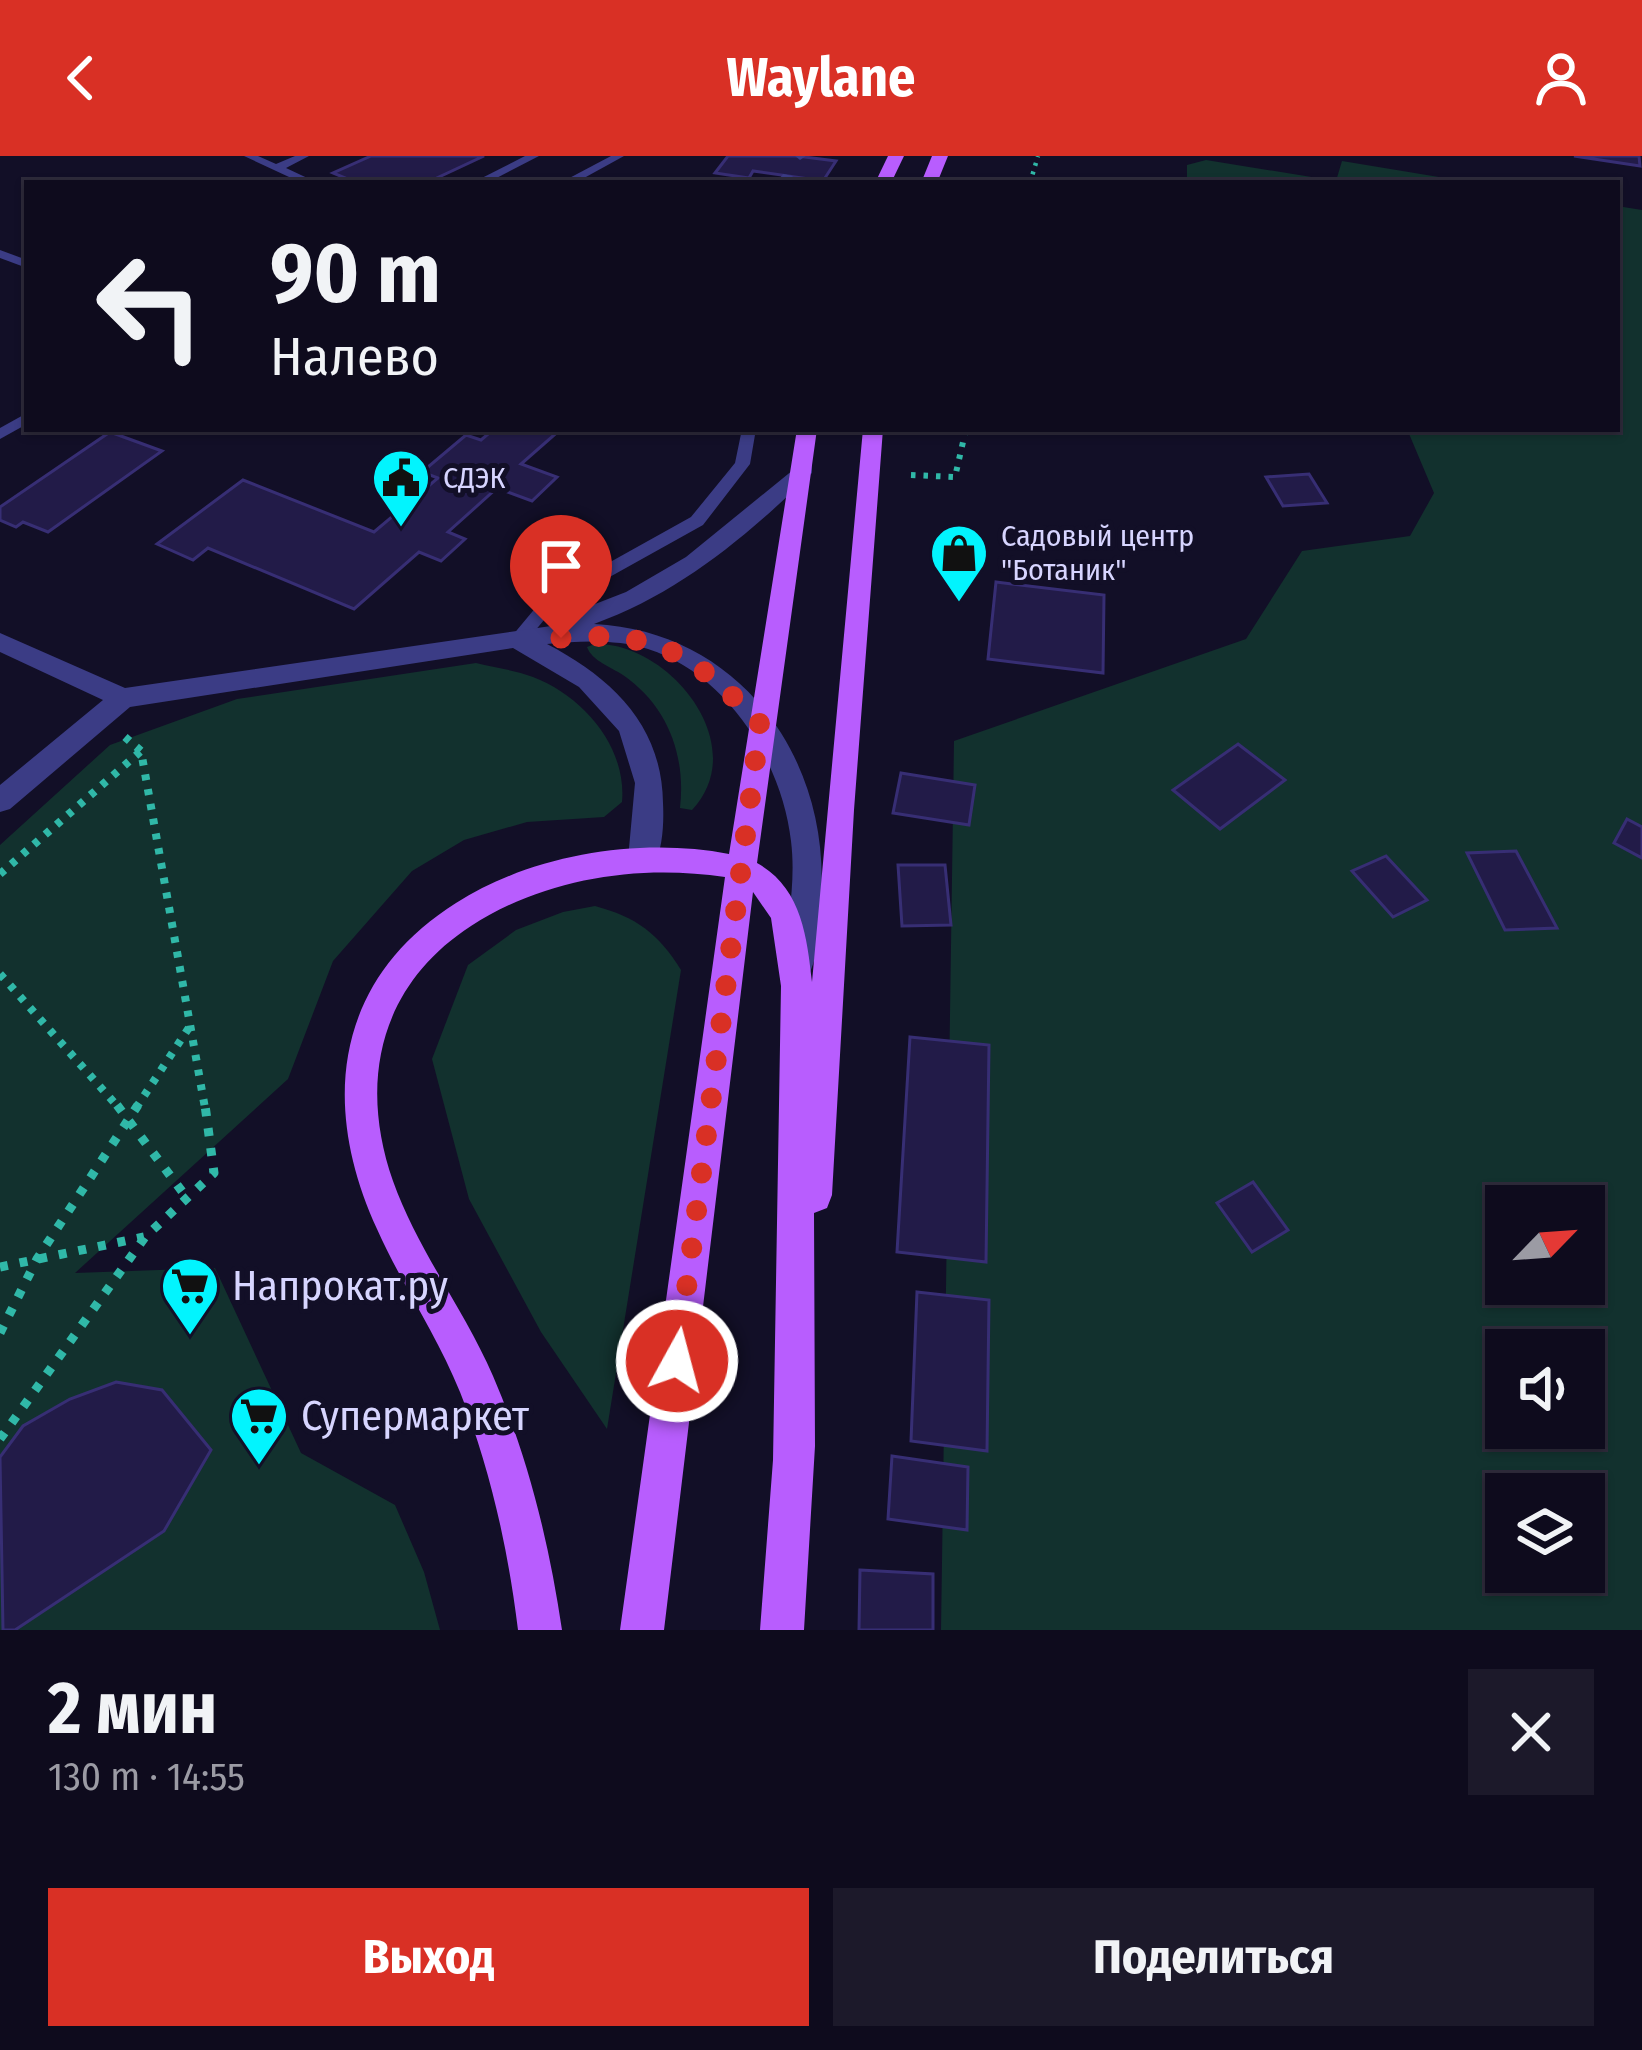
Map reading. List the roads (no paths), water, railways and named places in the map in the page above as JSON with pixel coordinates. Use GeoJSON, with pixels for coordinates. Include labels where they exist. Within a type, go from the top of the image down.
{"type":"FeatureCollection","features":[{"type":"Feature","properties":{"kind":"main road"},"geometry":{"type":"LineString","coordinates":[[642,1630],[760,724],[807,432]]}},
{"type":"Feature","properties":{"kind":"main road"},"geometry":{"type":"LineString","coordinates":[[782,1630],[842,787],[873,432]]}},
{"type":"Feature","properties":{"kind":"main road"},"geometry":{"type":"LineString","coordinates":[[540,1630],[531,1553],[502,1454],[465,1358],[377,1198],[365,1145],[362,1058],[376,1006],[420,944],[467,911],[524,884],[578,867],[643,859],[741,868],[781,904],[791,933],[797,986],[794,1463]]}},
{"type":"Feature","properties":{"kind":"street"},"geometry":{"type":"LineString","coordinates":[[518,640],[610,611],[707,558],[804,468]]}},
{"type":"Feature","properties":{"kind":"street"},"geometry":{"type":"LineString","coordinates":[[0,801],[112,707],[518,640],[604,634],[649,640],[691,658],[760,724],[800,806],[806,841],[797,986]]}},
{"type":"Feature","properties":{"kind":"street"},"geometry":{"type":"LineString","coordinates":[[518,640],[578,669],[614,701],[638,740],[652,785],[643,859]]}},
{"type":"Feature","properties":{"kind":"street"},"geometry":{"type":"LineString","coordinates":[[0,642],[112,707]]}},
{"type":"Feature","properties":{"kind":"lane"},"geometry":{"type":"LineString","coordinates":[[248,156],[306,180]]}},
{"type":"Feature","properties":{"kind":"lane"},"geometry":{"type":"LineString","coordinates":[[276,168],[304,156]]}},
{"type":"Feature","properties":{"kind":"lane"},"geometry":{"type":"LineString","coordinates":[[484,180],[534,156]]}},
{"type":"Feature","properties":{"kind":"lane"},"geometry":{"type":"LineString","coordinates":[[572,180],[619,156]]}},
{"type":"Feature","properties":{"kind":"lane"},"geometry":{"type":"LineString","coordinates":[[518,640],[548,604],[697,521],[742,464],[748,432]]}},
{"type":"Feature","properties":{"kind":"place","name":"СДЭК"},"geometry":{"type":"Point","coordinates":[401,529]}},
{"type":"Feature","properties":{"kind":"place","name":"Садовый центр \"Ботаник\""},"geometry":{"type":"Point","coordinates":[959,604]}},
{"type":"Feature","properties":{"kind":"place","name":"Напрокат.ру"},"geometry":{"type":"Point","coordinates":[190,1337]}},
{"type":"Feature","properties":{"kind":"place","name":"Супермаркет"},"geometry":{"type":"Point","coordinates":[259,1467]}}]}
